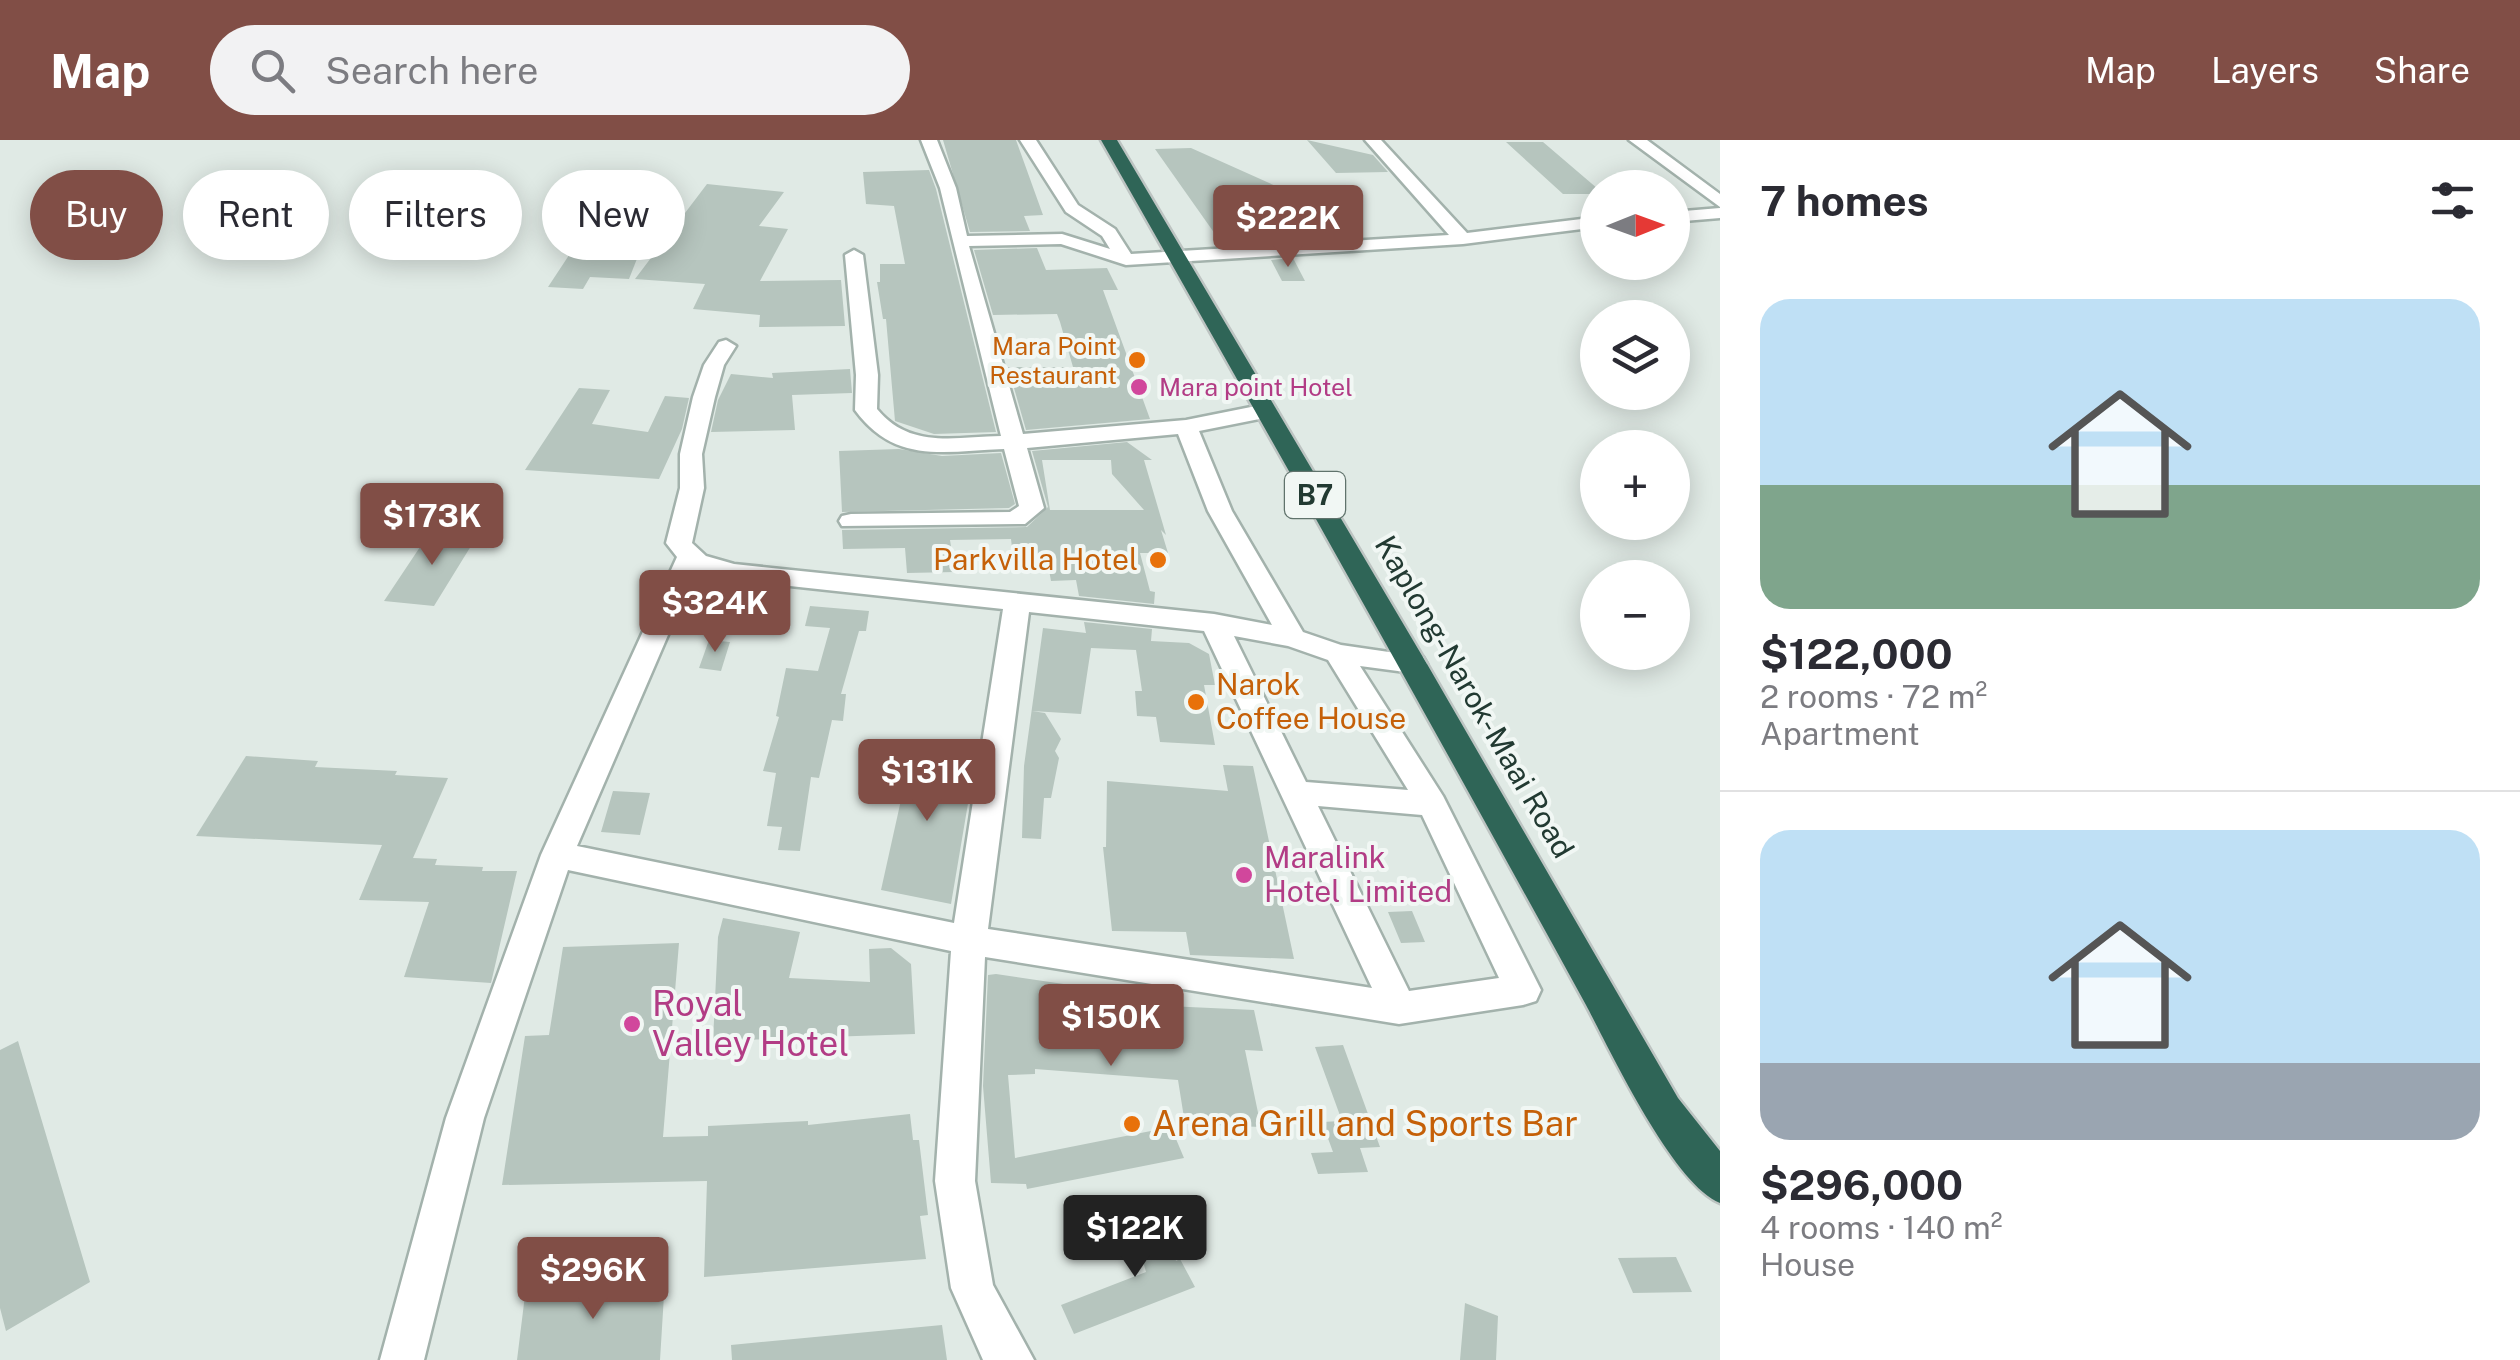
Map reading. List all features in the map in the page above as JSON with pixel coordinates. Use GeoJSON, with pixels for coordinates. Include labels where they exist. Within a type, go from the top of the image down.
{"type":"FeatureCollection","features":[{"type":"Feature","properties":{"kind":"highway","name":"Kaplong-Narok-Maai Road"},"geometry":{"type":"LineString","coordinates":[[1109,140],[1414,664],[1664,1111],[1720,1183]]}},
{"type":"Feature","properties":{"kind":"street"},"geometry":{"type":"LineString","coordinates":[[851,521],[1016,519],[1032,508],[948,188],[929,140]]}},
{"type":"Feature","properties":{"kind":"street"},"geometry":{"type":"LineString","coordinates":[[1028,140],[1072,208],[1109,233],[1126,260]]}},
{"type":"Feature","properties":{"kind":"street"},"geometry":{"type":"LineString","coordinates":[[1373,140],[1463,239]]}},
{"type":"Feature","properties":{"kind":"street"},"geometry":{"type":"LineString","coordinates":[[1637,140],[1720,202]]}},
{"type":"Feature","properties":{"kind":"street"},"geometry":{"type":"LineString","coordinates":[[1690,216],[1720,213]]}},
{"type":"Feature","properties":{"kind":"street"},"geometry":{"type":"LineString","coordinates":[[959,241],[1062,239],[1126,260],[1463,239],[1580,224]]}},
{"type":"Feature","properties":{"kind":"street"},"geometry":{"type":"LineString","coordinates":[[854,254],[867,375],[866,410],[884,432],[920,446],[1186,427],[1266,411]]}},
{"type":"Feature","properties":{"kind":"street"},"geometry":{"type":"LineString","coordinates":[[726,346],[709,381],[692,454],[692,488],[679,543],[688,560],[710,568],[1214,623],[1293,638],[1338,654],[1414,664]]}},
{"type":"Feature","properties":{"kind":"street"},"geometry":{"type":"LineString","coordinates":[[1186,427],[1220,511],[1293,638]]}},
{"type":"Feature","properties":{"kind":"street"},"geometry":{"type":"LineString","coordinates":[[402,1360],[465,1118],[557,855],[688,560]]}},
{"type":"Feature","properties":{"kind":"street"},"geometry":{"type":"LineString","coordinates":[[1012,1360],[1000,1348],[972,1288],[955,1181],[970,940],[1018,601]]}},
{"type":"Feature","properties":{"kind":"street"},"geometry":{"type":"LineString","coordinates":[[1214,623],[1399,1008]]}},
{"type":"Feature","properties":{"kind":"street"},"geometry":{"type":"LineString","coordinates":[[557,855],[970,940],[1399,1008],[1524,990],[1432,804],[1338,654]]}},
{"type":"Feature","properties":{"kind":"street"},"geometry":{"type":"LineString","coordinates":[[1295,793],[1432,804]]}},
{"type":"Feature","properties":{"kind":"building"},"geometry":{"type":"Polygon","coordinates":[[[943,140],[1016,140],[1043,215],[1024,216],[1030,231],[970,232],[943,140]]]}},
{"type":"Feature","properties":{"kind":"building"},"geometry":{"type":"Polygon","coordinates":[[[1307,140],[1373,155],[1388,172],[1336,173],[1307,140]]]}},
{"type":"Feature","properties":{"kind":"building"},"geometry":{"type":"Polygon","coordinates":[[[1506,142],[1543,142],[1580,174],[1580,194],[1563,194],[1506,142]]]}},
{"type":"Feature","properties":{"kind":"building"},"geometry":{"type":"Polygon","coordinates":[[[1191,148],[1289,192],[1283,229],[1277,229],[1284,241],[1262,242],[1256,232],[1215,234],[1155,149],[1191,148]]]}},
{"type":"Feature","properties":{"kind":"building"},"geometry":{"type":"Polygon","coordinates":[[[929,170],[996,432],[934,434],[895,421],[886,319],[877,282],[880,264],[905,264],[894,206],[866,204],[863,172],[929,170]]]}},
{"type":"Feature","properties":{"kind":"building"},"geometry":{"type":"Polygon","coordinates":[[[707,184],[784,192],[759,226],[788,229],[760,281],[841,280],[845,326],[759,327],[760,315],[693,309],[705,284],[635,279],[649,260],[685,260],[685,213],[707,184]]]}},
{"type":"Feature","properties":{"kind":"building"},"geometry":{"type":"Polygon","coordinates":[[[1037,248],[1046,270],[1107,268],[1118,290],[1103,290],[1150,419],[1026,430],[1008,367],[1073,367],[1060,322],[1057,314],[993,315],[974,250],[1037,248]]]}},
{"type":"Feature","properties":{"kind":"building"},"geometry":{"type":"Polygon","coordinates":[[[1293,258],[1305,281],[1282,281],[1271,260],[1293,258]]]}},
{"type":"Feature","properties":{"kind":"building"},"geometry":{"type":"Polygon","coordinates":[[[566,260],[636,260],[629,279],[590,277],[583,289],[548,287],[566,260]]]}},
{"type":"Feature","properties":{"kind":"building"},"geometry":{"type":"Polygon","coordinates":[[[850,369],[852,393],[792,395],[795,430],[711,432],[718,400],[731,374],[773,378],[772,373],[850,369]]]}},
{"type":"Feature","properties":{"kind":"building"},"geometry":{"type":"Polygon","coordinates":[[[579,388],[610,390],[592,424],[648,432],[665,396],[689,398],[682,429],[659,479],[525,470],[579,388]]]}},
{"type":"Feature","properties":{"kind":"building"},"geometry":{"type":"Polygon","coordinates":[[[1127,442],[1152,460],[1144,460],[1168,553],[1140,553],[1150,591],[1155,592],[1154,604],[1079,596],[1076,580],[1051,581],[1049,570],[1036,570],[1034,556],[1013,556],[1011,539],[950,540],[955,572],[907,573],[905,548],[843,549],[842,530],[1027,527],[1048,507],[1032,451],[1127,442]],[[1042,460],[1050,510],[1144,510],[1112,474],[1111,460],[1042,460]]]}},
{"type":"Feature","properties":{"kind":"building"},"geometry":{"type":"Polygon","coordinates":[[[899,449],[942,456],[1001,453],[1015,504],[1009,508],[842,512],[839,451],[899,449]]]}},
{"type":"Feature","properties":{"kind":"building"},"geometry":{"type":"Polygon","coordinates":[[[432,529],[479,533],[434,606],[384,601],[432,529]]]}},
{"type":"Feature","properties":{"kind":"building"},"geometry":{"type":"Polygon","coordinates":[[[810,606],[869,611],[866,631],[859,631],[841,694],[846,694],[843,721],[832,720],[819,778],[811,777],[800,851],[778,850],[782,827],[767,826],[776,773],[763,771],[779,717],[776,716],[786,668],[818,671],[830,628],[805,626],[810,606]]]}},
{"type":"Feature","properties":{"kind":"building"},"geometry":{"type":"Polygon","coordinates":[[[1084,622],[1152,629],[1151,641],[1189,643],[1209,654],[1215,685],[1204,685],[1215,745],[1160,742],[1156,717],[1137,716],[1135,691],[1142,691],[1136,650],[1091,648],[1081,714],[1032,711],[1045,713],[1061,739],[1055,751],[1059,758],[1051,798],[1044,798],[1041,839],[1022,838],[1024,766],[1043,628],[1086,633],[1084,622]]]}},
{"type":"Feature","properties":{"kind":"building"},"geometry":{"type":"Polygon","coordinates":[[[709,640],[730,642],[721,671],[699,668],[709,640]]]}},
{"type":"Feature","properties":{"kind":"building"},"geometry":{"type":"Polygon","coordinates":[[[913,746],[942,750],[941,756],[975,762],[951,904],[881,890],[903,791],[879,788],[884,763],[909,765],[913,746]]]}},
{"type":"Feature","properties":{"kind":"building"},"geometry":{"type":"Polygon","coordinates":[[[246,756],[318,761],[315,767],[448,778],[413,858],[437,859],[435,865],[483,867],[482,871],[517,871],[491,983],[404,977],[429,902],[359,900],[382,845],[196,836],[246,756]]]}},
{"type":"Feature","properties":{"kind":"building"},"geometry":{"type":"Polygon","coordinates":[[[1223,765],[1253,766],[1294,959],[1190,955],[1186,932],[1112,931],[1103,847],[1107,781],[1228,791],[1223,765]]]}},
{"type":"Feature","properties":{"kind":"building"},"geometry":{"type":"Polygon","coordinates":[[[613,791],[650,793],[640,835],[601,832],[613,791]]]}},
{"type":"Feature","properties":{"kind":"building"},"geometry":{"type":"Polygon","coordinates":[[[1412,911],[1425,942],[1401,943],[1388,912],[1412,911]]]}},
{"type":"Feature","properties":{"kind":"building"},"geometry":{"type":"Polygon","coordinates":[[[723,918],[800,932],[789,978],[870,982],[869,949],[891,948],[911,964],[915,1034],[713,1041],[718,937],[723,918]]]}},
{"type":"Feature","properties":{"kind":"building"},"geometry":{"type":"Polygon","coordinates":[[[679,943],[663,1137],[708,1136],[708,1126],[808,1121],[808,1125],[910,1114],[913,1140],[919,1140],[928,1215],[920,1216],[926,1259],[704,1277],[707,1181],[502,1185],[525,1036],[549,1035],[563,947],[679,943]]]}},
{"type":"Feature","properties":{"kind":"building"},"geometry":{"type":"Polygon","coordinates":[[[988,975],[1145,996],[1146,1005],[1254,1010],[1263,1051],[1245,1050],[1261,1127],[1185,1124],[1178,1080],[1035,1069],[1035,1074],[1008,1075],[1015,1158],[1171,1127],[1184,1158],[1027,1189],[1026,1184],[991,1183],[983,1086],[988,975]]]}},
{"type":"Feature","properties":{"kind":"building"},"geometry":{"type":"Polygon","coordinates":[[[18,1041],[90,1282],[6,1331],[0,1308],[0,1050],[18,1041]]]}},
{"type":"Feature","properties":{"kind":"building"},"geometry":{"type":"Polygon","coordinates":[[[1343,1045],[1380,1147],[1360,1148],[1368,1172],[1318,1174],[1311,1153],[1333,1152],[1322,1122],[1342,1121],[1315,1047],[1343,1045]]]}},
{"type":"Feature","properties":{"kind":"building"},"geometry":{"type":"Polygon","coordinates":[[[1161,1212],[1176,1261],[1180,1259],[1195,1287],[1074,1334],[1061,1305],[1146,1272],[1130,1216],[1161,1212]]]}},
{"type":"Feature","properties":{"kind":"building"},"geometry":{"type":"Polygon","coordinates":[[[1676,1257],[1692,1292],[1633,1293],[1618,1258],[1676,1257]]]}},
{"type":"Feature","properties":{"kind":"building"},"geometry":{"type":"Polygon","coordinates":[[[665,1279],[660,1360],[517,1360],[526,1287],[665,1279]]]}},
{"type":"Feature","properties":{"kind":"building"},"geometry":{"type":"Polygon","coordinates":[[[1465,1303],[1498,1316],[1496,1360],[1460,1360],[1465,1303]]]}},
{"type":"Feature","properties":{"kind":"building"},"geometry":{"type":"Polygon","coordinates":[[[942,1325],[947,1360],[732,1360],[731,1345],[942,1325]]]}},
{"type":"Feature","properties":{"kind":"place","name":"Mara Point Restaurant"},"geometry":{"type":"Point","coordinates":[1137,360]}},
{"type":"Feature","properties":{"kind":"place","name":"Mara point Hotel"},"geometry":{"type":"Point","coordinates":[1139,387]}},
{"type":"Feature","properties":{"kind":"place","name":"Parkvilla Hotel"},"geometry":{"type":"Point","coordinates":[1158,560]}},
{"type":"Feature","properties":{"kind":"place","name":"Narok Coffee House"},"geometry":{"type":"Point","coordinates":[1196,702]}},
{"type":"Feature","properties":{"kind":"place","name":"Maralink Hotel Limited"},"geometry":{"type":"Point","coordinates":[1244,875]}},
{"type":"Feature","properties":{"kind":"place","name":"Royal Valley Hotel"},"geometry":{"type":"Point","coordinates":[632,1024]}},
{"type":"Feature","properties":{"kind":"place","name":"Arena Grill and Sports Bar"},"geometry":{"type":"Point","coordinates":[1132,1124]}}]}
